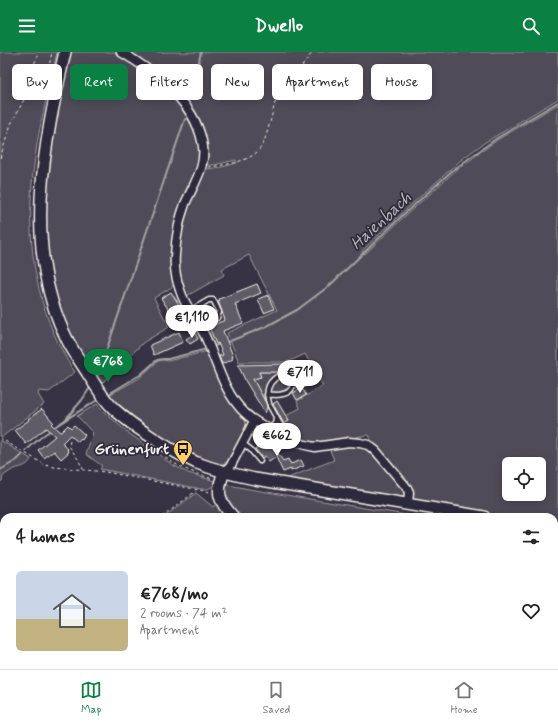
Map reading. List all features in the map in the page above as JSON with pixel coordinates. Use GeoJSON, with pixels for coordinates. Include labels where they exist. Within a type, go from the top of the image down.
{"type":"FeatureCollection","features":[{"type":"Feature","properties":{"kind":"street"},"geometry":{"type":"LineString","coordinates":[[65,52],[53,106],[44,162],[40,209],[42,254],[48,287],[59,323],[70,346],[106,400],[113,408],[135,426],[169,449],[198,463],[224,472],[255,479],[461,513]]}},
{"type":"Feature","properties":{"kind":"street"},"geometry":{"type":"LineString","coordinates":[[121,52],[139,62],[178,96],[196,122],[202,139],[204,148],[202,167],[182,215],[176,241],[174,257],[175,270],[183,298],[199,325],[230,393],[244,412],[254,421],[288,439],[301,444],[315,447],[349,442],[368,445],[376,451],[407,488],[409,494],[408,504]]}},
{"type":"Feature","properties":{"kind":"street"},"geometry":{"type":"LineString","coordinates":[[230,513],[222,503],[219,494],[220,485],[224,472],[230,467],[254,421]]}},
{"type":"Feature","properties":{"kind":"lane"},"geometry":{"type":"LineString","coordinates":[[190,310],[209,300],[213,300],[216,303],[219,312],[217,318],[199,325]]}},
{"type":"Feature","properties":{"kind":"lane"},"geometry":{"type":"LineString","coordinates":[[267,395],[284,394],[289,392],[294,386],[293,377],[290,374],[286,374],[273,380],[270,383],[267,395],[276,417],[288,439]]}},
{"type":"Feature","properties":{"kind":"lane"},"geometry":{"type":"LineString","coordinates":[[264,427],[271,427],[275,424],[276,417]]}},
{"type":"Feature","properties":{"kind":"lane"},"geometry":{"type":"LineString","coordinates":[[242,443],[250,449],[260,461]]}},
{"type":"Feature","properties":{"kind":"path"},"geometry":{"type":"LineString","coordinates":[[0,158],[11,124],[27,94],[30,72],[40,52]]}},
{"type":"Feature","properties":{"kind":"path"},"geometry":{"type":"LineString","coordinates":[[202,167],[224,165],[249,157],[258,152],[269,127],[276,100],[280,92],[313,52]]}},
{"type":"Feature","properties":{"kind":"path"},"geometry":{"type":"LineString","coordinates":[[0,438],[45,465],[106,472],[219,494]]}},
{"type":"Feature","properties":{"kind":"path"},"geometry":{"type":"LineString","coordinates":[[70,441],[69,446],[78,459],[83,470]]}},
{"type":"Feature","properties":{"kind":"path"},"geometry":{"type":"LineString","coordinates":[[167,513],[197,490]]}},
{"type":"Feature","properties":{"kind":"shaded area"},"geometry":{"type":"Polygon","coordinates":[[[0,52],[57,52],[54,64],[12,64],[12,100],[46,100],[37,143],[33,174],[31,197],[32,244],[39,289],[46,312],[66,359],[75,372],[49,392],[39,391],[38,394],[44,404],[2,437],[0,436],[0,52]]]}},
{"type":"Feature","properties":{"kind":"shaded area"},"geometry":{"type":"Polygon","coordinates":[[[69,52],[115,52],[136,64],[136,100],[179,101],[197,133],[201,156],[198,170],[181,207],[175,285],[154,298],[169,327],[144,342],[101,384],[78,352],[59,312],[45,244],[45,199],[50,143],[59,100],[62,100],[62,86],[69,52]]]}},
{"type":"Feature","properties":{"kind":"shaded area"},"geometry":{"type":"Polygon","coordinates":[[[126,52],[558,52],[558,99],[484,143],[461,160],[362,251],[365,254],[454,172],[497,140],[558,104],[558,513],[481,513],[430,505],[414,500],[368,435],[322,443],[304,442],[290,435],[283,424],[289,421],[286,416],[300,408],[297,401],[323,386],[305,354],[290,361],[282,362],[239,362],[227,333],[277,310],[249,255],[222,269],[224,275],[185,297],[177,263],[182,222],[190,201],[203,172],[207,169],[237,163],[236,160],[207,165],[195,115],[179,100],[203,100],[203,64],[139,64],[126,52]]]}},
{"type":"Feature","properties":{"kind":"shaded area"},"geometry":{"type":"Polygon","coordinates":[[[208,351],[245,418],[246,426],[228,461],[219,465],[212,465],[174,443],[158,437],[122,410],[109,395],[138,379],[158,361],[168,361],[208,351]]]}},
{"type":"Feature","properties":{"kind":"shaded area"},"geometry":{"type":"Polygon","coordinates":[[[285,371],[271,380],[266,392],[267,404],[253,379],[261,377],[259,372],[285,371]]]}},
{"type":"Feature","properties":{"kind":"shaded area"},"geometry":{"type":"Polygon","coordinates":[[[286,377],[289,382],[289,386],[286,390],[277,393],[270,393],[271,387],[275,382],[286,377]]]}},
{"type":"Feature","properties":{"kind":"shaded area"},"geometry":{"type":"Polygon","coordinates":[[[97,404],[127,432],[173,465],[188,473],[215,481],[215,485],[208,489],[201,489],[100,469],[102,466],[86,454],[93,433],[77,416],[97,404]]]}},
{"type":"Feature","properties":{"kind":"shaded area"},"geometry":{"type":"Polygon","coordinates":[[[0,440],[31,459],[28,464],[12,470],[3,476],[2,481],[0,482],[0,440]]]}},
{"type":"Feature","properties":{"kind":"shaded area"},"geometry":{"type":"Polygon","coordinates":[[[358,445],[370,450],[405,492],[406,496],[404,499],[283,480],[334,460],[329,448],[358,445]]]}},
{"type":"Feature","properties":{"kind":"shaded area"},"geometry":{"type":"Polygon","coordinates":[[[224,484],[395,513],[234,513],[225,500],[224,484]]]}},
{"type":"Feature","properties":{"kind":"shaded area"},"geometry":{"type":"Polygon","coordinates":[[[196,493],[213,507],[217,503],[225,513],[169,513],[196,493]]]}},
{"type":"Feature","properties":{"kind":"building"},"geometry":{"type":"Polygon","coordinates":[[[257,284],[261,293],[235,304],[243,323],[223,331],[233,359],[222,364],[219,356],[223,355],[218,343],[216,344],[209,327],[225,320],[218,301],[220,300],[219,299],[257,284]]]}},
{"type":"Feature","properties":{"kind":"building"},"geometry":{"type":"Polygon","coordinates":[[[171,292],[180,306],[170,312],[161,298],[171,292]]]}},
{"type":"Feature","properties":{"kind":"building"},"geometry":{"type":"Polygon","coordinates":[[[268,295],[274,309],[264,313],[258,299],[268,295]]]}},
{"type":"Feature","properties":{"kind":"building"},"geometry":{"type":"Polygon","coordinates":[[[179,332],[183,342],[154,355],[150,345],[179,332]]]}},
{"type":"Feature","properties":{"kind":"building"},"geometry":{"type":"Polygon","coordinates":[[[195,333],[198,339],[190,344],[186,339],[195,333]]]}},
{"type":"Feature","properties":{"kind":"building"},"geometry":{"type":"Polygon","coordinates":[[[305,362],[315,381],[303,388],[292,369],[305,362]]]}},
{"type":"Feature","properties":{"kind":"building"},"geometry":{"type":"Polygon","coordinates":[[[290,364],[291,371],[259,372],[261,377],[253,379],[267,405],[265,413],[246,382],[238,365],[290,364]]]}},
{"type":"Feature","properties":{"kind":"building"},"geometry":{"type":"Polygon","coordinates":[[[302,388],[306,395],[297,400],[293,393],[302,388]]]}},
{"type":"Feature","properties":{"kind":"building"},"geometry":{"type":"Polygon","coordinates":[[[277,401],[289,421],[284,424],[273,404],[277,401]]]}},
{"type":"Feature","properties":{"kind":"building"},"geometry":{"type":"Polygon","coordinates":[[[42,409],[53,422],[51,424],[60,432],[68,425],[71,428],[74,425],[85,435],[82,440],[81,439],[78,442],[70,435],[62,443],[69,452],[61,459],[54,451],[44,458],[38,450],[55,436],[46,428],[26,444],[15,430],[42,409]]]}},
{"type":"Feature","properties":{"kind":"building"},"geometry":{"type":"Polygon","coordinates":[[[268,439],[283,461],[288,459],[291,464],[301,460],[304,466],[291,471],[291,469],[283,472],[276,457],[269,462],[265,456],[262,458],[255,449],[268,439]]]}},
{"type":"Feature","properties":{"kind":"waterway"},"geometry":{"type":"LineString","coordinates":[[198,64],[201,52]]}},
{"type":"Feature","properties":{"kind":"waterway","name":"Haienbach"},"geometry":{"type":"LineString","coordinates":[[225,343],[265,327],[297,310],[329,286],[403,215],[453,170],[497,138],[558,102]]}},
{"type":"Feature","properties":{"kind":"waterway"},"geometry":{"type":"LineString","coordinates":[[96,379],[185,119]]}},
{"type":"Feature","properties":{"kind":"waterway","name":"Haienbach"},"geometry":{"type":"LineString","coordinates":[[214,346],[221,344]]}},
{"type":"Feature","properties":{"kind":"waterway","name":"Haienbach"},"geometry":{"type":"LineString","coordinates":[[107,395],[140,375],[157,360],[168,359],[207,349]]}},
{"type":"Feature","properties":{"kind":"waterway"},"geometry":{"type":"LineString","coordinates":[[64,421],[82,400],[91,386]]}},
{"type":"Feature","properties":{"kind":"waterway","name":"Haienbach"},"geometry":{"type":"LineString","coordinates":[[26,451],[52,429],[99,399]]}},
{"type":"Feature","properties":{"kind":"waterway","name":"Haienbach"},"geometry":{"type":"LineString","coordinates":[[0,470],[17,460],[22,455]]}},
{"type":"Feature","properties":{"kind":"place","name":"Grünenfurt"},"geometry":{"type":"Point","coordinates":[183,466]}}]}
